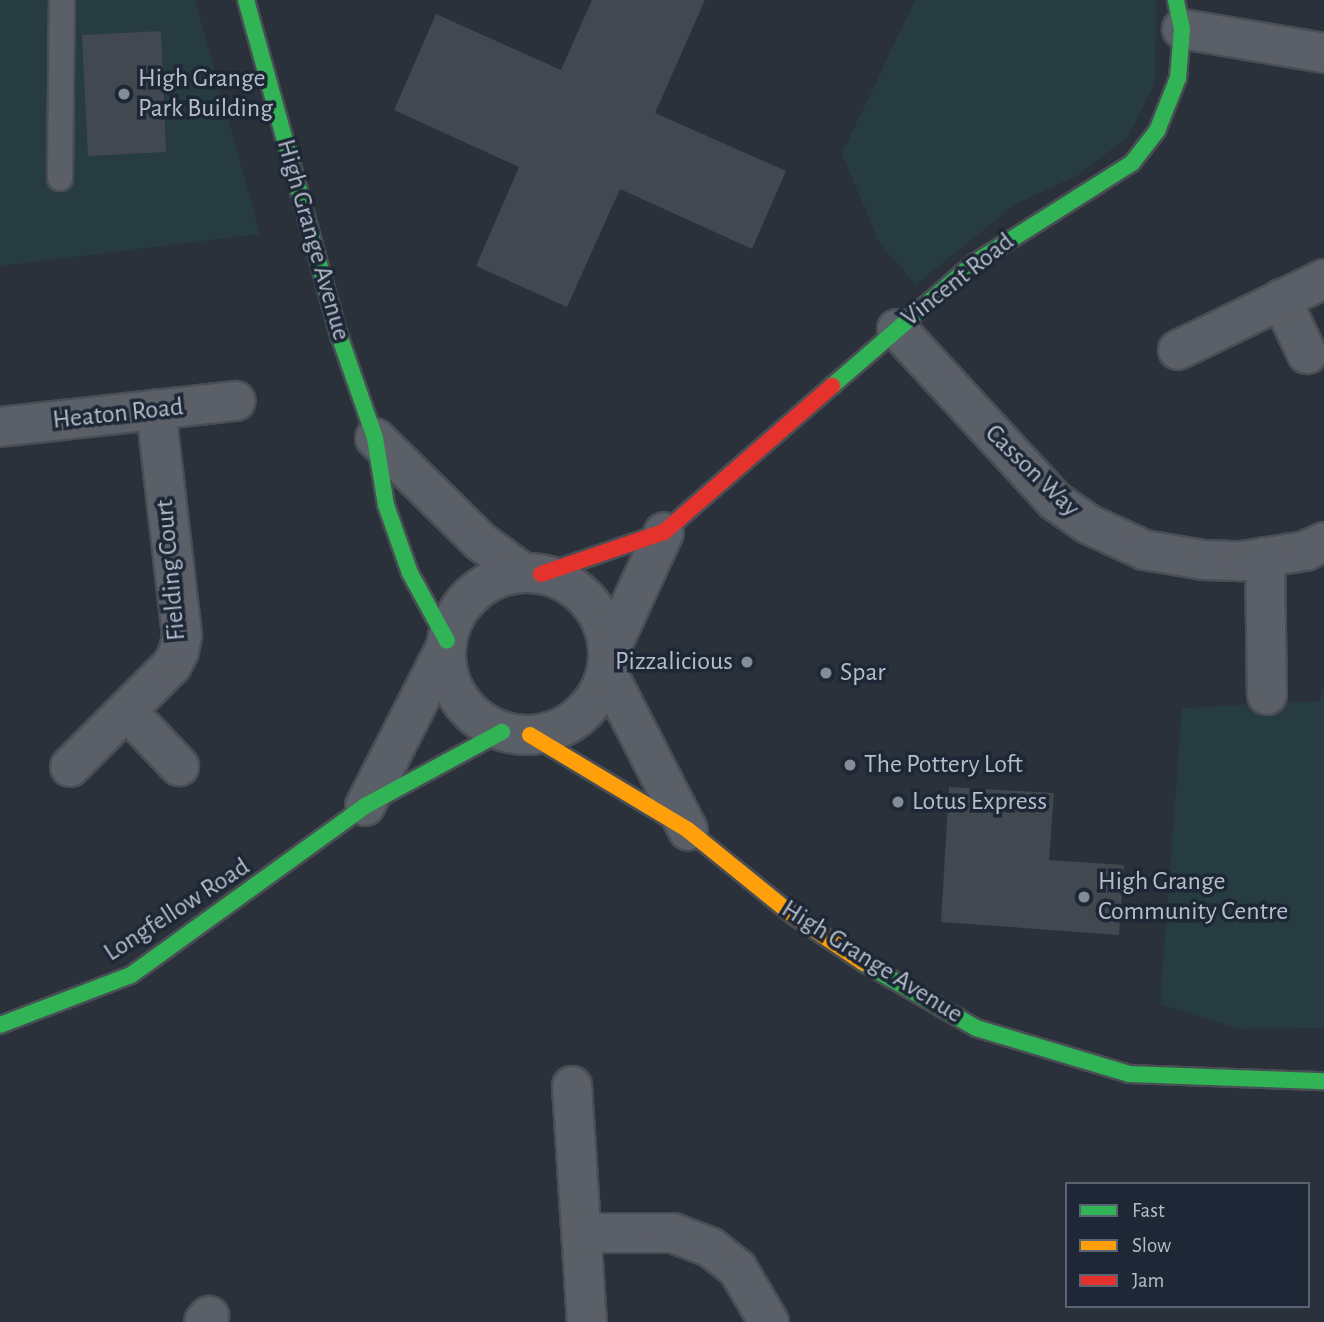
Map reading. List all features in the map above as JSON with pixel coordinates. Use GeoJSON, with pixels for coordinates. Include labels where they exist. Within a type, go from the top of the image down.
{"type":"FeatureCollection","features":[{"type":"Feature","properties":{"kind":"street","name":"High Grange Avenue"},"geometry":{"type":"LineString","coordinates":[[246,0],[339,335],[375,438],[386,505],[406,561],[446,645],[459,700],[478,719],[580,759],[688,830],[794,916],[903,989],[976,1028],[1129,1074],[1324,1082]]}},
{"type":"Feature","properties":{"kind":"street"},"geometry":{"type":"LineString","coordinates":[[1179,14],[1324,53]]}},
{"type":"Feature","properties":{"kind":"street","name":"Vincent Road"},"geometry":{"type":"LineString","coordinates":[[532,573],[664,532],[974,263],[1094,192],[1132,163],[1157,131],[1178,78],[1179,14]]}},
{"type":"Feature","properties":{"kind":"street"},"geometry":{"type":"LineString","coordinates":[[1178,349],[1324,279]]}},
{"type":"Feature","properties":{"kind":"street"},"geometry":{"type":"LineString","coordinates":[[1280,299],[1307,354]]}},
{"type":"Feature","properties":{"kind":"street","name":"Casson Way"},"geometry":{"type":"LineString","coordinates":[[897,329],[1055,501],[1088,524],[1144,550],[1204,560],[1265,557],[1324,542]]}},
{"type":"Feature","properties":{"kind":"street","name":"Heaton Road"},"geometry":{"type":"LineString","coordinates":[[0,428],[236,401]]}},
{"type":"Feature","properties":{"kind":"street","name":"Fielding Court"},"geometry":{"type":"LineString","coordinates":[[71,767],[173,665],[182,635],[156,409]]}},
{"type":"Feature","properties":{"kind":"street","name":"High Grange Avenue"},"geometry":{"type":"LineString","coordinates":[[375,438],[481,542],[532,573],[567,583],[589,602],[603,626],[607,663],[688,830]]}},
{"type":"Feature","properties":{"kind":"street","name":"Vincent Road"},"geometry":{"type":"LineString","coordinates":[[607,663],[664,532]]}},
{"type":"Feature","properties":{"kind":"street"},"geometry":{"type":"LineString","coordinates":[[1265,557],[1267,695]]}},
{"type":"Feature","properties":{"kind":"street"},"geometry":{"type":"LineString","coordinates":[[365,806],[446,645],[456,615],[472,593],[496,578],[532,573]]}},
{"type":"Feature","properties":{"kind":"street"},"geometry":{"type":"LineString","coordinates":[[365,806],[516,733],[579,716],[607,663]]}},
{"type":"Feature","properties":{"kind":"street"},"geometry":{"type":"LineString","coordinates":[[127,711],[179,766]]}},
{"type":"Feature","properties":{"kind":"street","name":"Longfellow Road"},"geometry":{"type":"LineString","coordinates":[[0,1025],[131,975],[365,806]]}},
{"type":"Feature","properties":{"kind":"street"},"geometry":{"type":"LineString","coordinates":[[572,1086],[587,1322]]}},
{"type":"Feature","properties":{"kind":"street"},"geometry":{"type":"LineString","coordinates":[[582,1233],[673,1233],[710,1247],[737,1269],[769,1322]]}},
{"type":"Feature","properties":{"kind":"lane"},"geometry":{"type":"LineString","coordinates":[[60,178],[62,0]]}},
{"type":"Feature","properties":{"kind":"green space"},"geometry":{"type":"Polygon","coordinates":[[[0,0],[195,0],[260,234],[0,266],[0,0]]]}},
{"type":"Feature","properties":{"kind":"green space"},"geometry":{"type":"Polygon","coordinates":[[[915,0],[1156,0],[1155,83],[1128,137],[1078,175],[1014,205],[916,285],[880,244],[842,154],[915,0]]]}},
{"type":"Feature","properties":{"kind":"green space"},"geometry":{"type":"Polygon","coordinates":[[[1324,681],[1324,1028],[1240,1029],[1160,1004],[1182,708],[1320,701],[1324,681]]]}},
{"type":"Feature","properties":{"kind":"building"},"geometry":{"type":"Polygon","coordinates":[[[592,0],[705,0],[655,113],[786,171],[752,249],[620,189],[567,307],[476,266],[519,167],[394,110],[436,14],[561,70],[592,0]]]}},
{"type":"Feature","properties":{"kind":"building","name":"High Grange Park Building"},"geometry":{"type":"Polygon","coordinates":[[[161,31],[166,152],[88,156],[82,35],[161,31]]]}},
{"type":"Feature","properties":{"kind":"building"},"geometry":{"type":"Polygon","coordinates":[[[949,787],[1054,793],[1049,860],[1124,865],[1119,935],[941,922],[949,787]]]}},
{"type":"Feature","properties":{"kind":"traffic: fast"},"geometry":{"type":"LineString","coordinates":[[246,0],[339,335],[375,438],[386,505],[410,573],[447,641]]}},
{"type":"Feature","properties":{"kind":"traffic: fast"},"geometry":{"type":"LineString","coordinates":[[832,386],[974,263],[1132,163],[1157,131],[1178,78],[1182,29],[1176,0]]}},
{"type":"Feature","properties":{"kind":"traffic: fast"},"geometry":{"type":"LineString","coordinates":[[0,1025],[131,975],[365,806],[502,732]]}},
{"type":"Feature","properties":{"kind":"traffic: fast"},"geometry":{"type":"LineString","coordinates":[[864,963],[976,1028],[1129,1074],[1324,1081]]}},
{"type":"Feature","properties":{"kind":"traffic: slow"},"geometry":{"type":"LineString","coordinates":[[530,735],[688,830],[794,916],[864,963]]}},
{"type":"Feature","properties":{"kind":"traffic: jam"},"geometry":{"type":"LineString","coordinates":[[541,574],[664,532],[832,386]]}},
{"type":"Feature","properties":{"kind":"place","name":"High Grange Park Building"},"geometry":{"type":"Point","coordinates":[124,94]}},
{"type":"Feature","properties":{"kind":"place","name":"Pizzalicious"},"geometry":{"type":"Point","coordinates":[747,662]}},
{"type":"Feature","properties":{"kind":"place","name":"Spar"},"geometry":{"type":"Point","coordinates":[826,673]}},
{"type":"Feature","properties":{"kind":"place","name":"The Pottery Loft"},"geometry":{"type":"Point","coordinates":[850,765]}},
{"type":"Feature","properties":{"kind":"place","name":"Lotus Express"},"geometry":{"type":"Point","coordinates":[898,802]}},
{"type":"Feature","properties":{"kind":"place","name":"High Grange Community Centre"},"geometry":{"type":"Point","coordinates":[1084,897]}}]}
